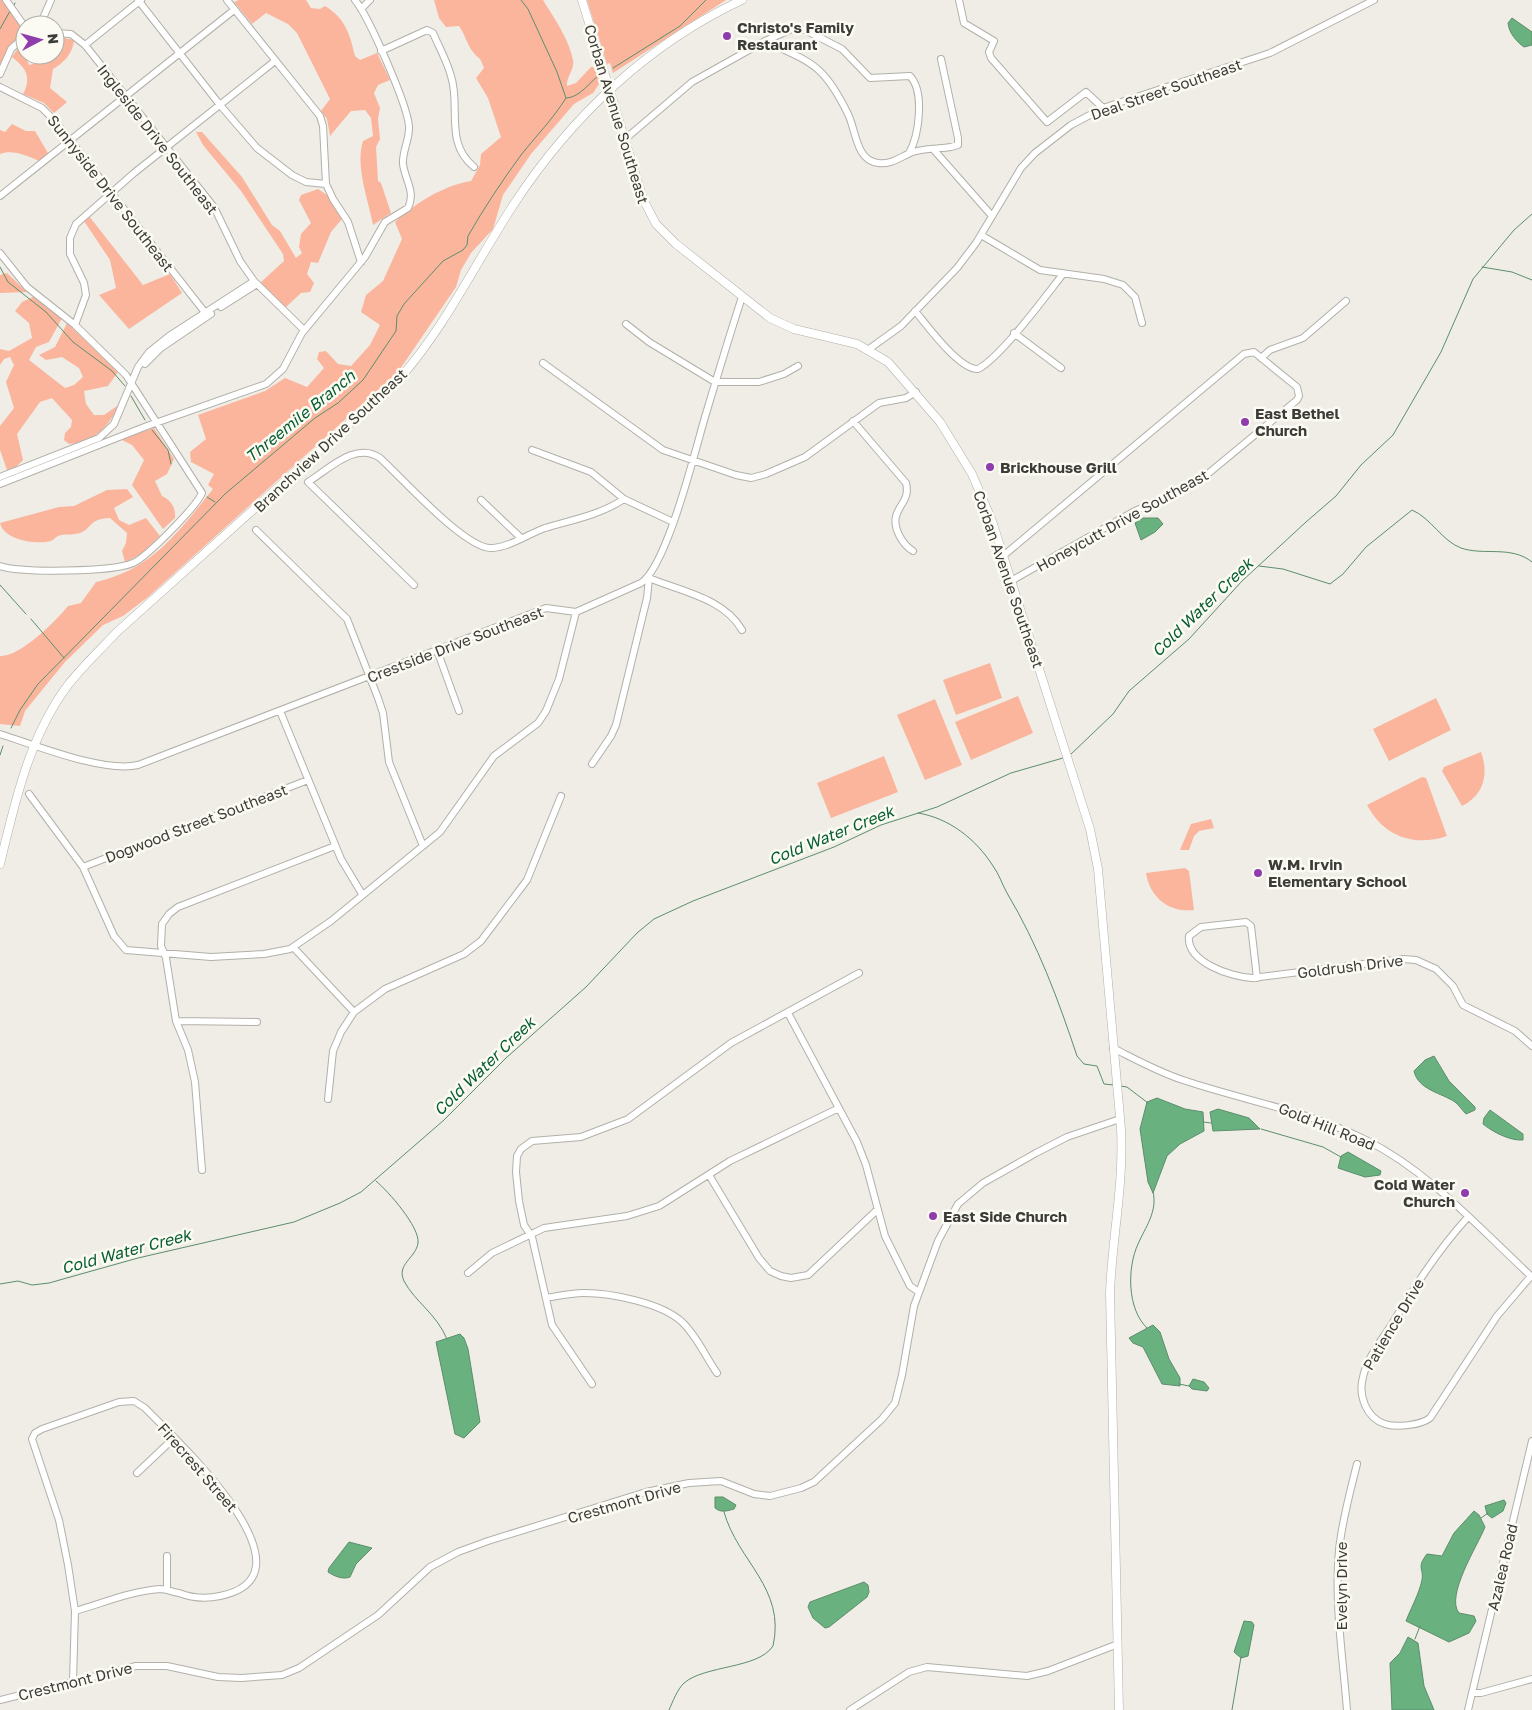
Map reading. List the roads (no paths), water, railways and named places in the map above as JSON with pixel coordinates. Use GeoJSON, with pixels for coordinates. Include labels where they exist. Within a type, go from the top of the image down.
{"type":"FeatureCollection","features":[{"type":"Feature","properties":{"kind":"main road","name":"Corban Avenue Southeast"},"geometry":{"type":"LineString","coordinates":[[582,0],[608,90],[643,199],[656,224],[676,244],[770,318],[786,326],[848,341],[869,349],[888,362],[916,392],[940,422],[965,460],[992,521],[1090,828],[1098,869],[1120,1119],[1122,1175],[1111,1259],[1110,1293],[1119,1710]]}},
{"type":"Feature","properties":{"kind":"main road","name":"Branchview Drive Southeast"},"geometry":{"type":"LineString","coordinates":[[0,864],[15,800],[35,745],[68,686],[118,631],[388,389],[413,363],[436,332],[526,186],[552,151],[608,90],[682,33],[742,0]]}},
{"type":"Feature","properties":{"kind":"street"},"geometry":{"type":"LineString","coordinates":[[6,0],[17,15]]}},
{"type":"Feature","properties":{"kind":"street"},"geometry":{"type":"LineString","coordinates":[[44,15],[51,0]]}},
{"type":"Feature","properties":{"kind":"street"},"geometry":{"type":"LineString","coordinates":[[84,45],[140,0],[220,105],[257,148],[281,168],[306,182],[326,184]]}},
{"type":"Feature","properties":{"kind":"street"},"geometry":{"type":"LineString","coordinates":[[226,0],[320,116],[323,126],[326,184],[348,222],[361,262]]}},
{"type":"Feature","properties":{"kind":"street"},"geometry":{"type":"LineString","coordinates":[[0,484],[156,422],[266,384],[283,369],[304,330],[373,246],[385,222],[403,213],[412,198],[403,161],[409,131],[407,113],[381,51],[361,9],[354,0]]}},
{"type":"Feature","properties":{"kind":"street"},"geometry":{"type":"LineString","coordinates":[[361,9],[370,0]]}},
{"type":"Feature","properties":{"kind":"street"},"geometry":{"type":"LineString","coordinates":[[959,0],[964,23],[994,41],[989,52],[990,58],[1047,122],[1086,92],[1103,108]]}},
{"type":"Feature","properties":{"kind":"street","name":"Deal Street Southeast"},"geometry":{"type":"LineString","coordinates":[[869,349],[887,338],[957,268],[981,235],[1008,186],[1035,153],[1071,125],[1103,108],[1256,58],[1374,0]]}},
{"type":"Feature","properties":{"kind":"street"},"geometry":{"type":"LineString","coordinates":[[0,196],[234,10]]}},
{"type":"Feature","properties":{"kind":"street"},"geometry":{"type":"LineString","coordinates":[[624,140],[692,82],[765,41],[794,28],[805,30],[842,48],[870,78],[910,76],[915,82],[920,116],[918,131],[909,153]]}},
{"type":"Feature","properties":{"kind":"street"},"geometry":{"type":"LineString","coordinates":[[381,51],[427,30],[434,33],[452,77],[455,134],[464,154],[474,166]]}},
{"type":"Feature","properties":{"kind":"street","name":"Ingleside Drive Southeast"},"geometry":{"type":"LineString","coordinates":[[65,34],[71,34],[84,45],[214,207],[240,261],[256,282],[304,330]]}},
{"type":"Feature","properties":{"kind":"street"},"geometry":{"type":"LineString","coordinates":[[765,41],[811,62],[825,75],[848,114],[860,151],[868,160],[882,163],[896,161],[909,153],[951,148],[958,142],[941,59]]}},
{"type":"Feature","properties":{"kind":"street"},"geometry":{"type":"LineString","coordinates":[[0,74],[11,49],[15,45]]}},
{"type":"Feature","properties":{"kind":"street"},"geometry":{"type":"LineString","coordinates":[[75,325],[86,295],[84,283],[70,254],[70,238],[73,228],[82,216],[275,61]]}},
{"type":"Feature","properties":{"kind":"street","name":"Sunnyside Drive Southeast"},"geometry":{"type":"LineString","coordinates":[[0,87],[42,108],[70,140],[206,314]]}},
{"type":"Feature","properties":{"kind":"street"},"geometry":{"type":"LineString","coordinates":[[934,150],[992,216]]}},
{"type":"Feature","properties":{"kind":"street"},"geometry":{"type":"LineString","coordinates":[[981,235],[1033,267],[1063,274],[1104,279],[1123,285],[1135,297],[1142,323]]}},
{"type":"Feature","properties":{"kind":"street"},"geometry":{"type":"LineString","coordinates":[[0,253],[27,287],[75,325],[116,364],[132,384],[202,493],[147,554],[131,564],[117,568],[88,569],[17,570],[0,566]]}},
{"type":"Feature","properties":{"kind":"street"},"geometry":{"type":"LineString","coordinates":[[915,311],[958,359],[972,369],[978,369],[986,364],[1014,333],[1063,274]]}},
{"type":"Feature","properties":{"kind":"street"},"geometry":{"type":"LineString","coordinates":[[0,477],[99,438],[114,424],[136,374],[156,352],[206,314],[256,282]]}},
{"type":"Feature","properties":{"kind":"street"},"geometry":{"type":"LineString","coordinates":[[592,764],[611,736],[616,725],[647,598],[649,578],[673,522],[742,297]]}},
{"type":"Feature","properties":{"kind":"street"},"geometry":{"type":"LineString","coordinates":[[1261,358],[1270,350],[1303,338],[1346,301]]}},
{"type":"Feature","properties":{"kind":"street"},"geometry":{"type":"LineString","coordinates":[[626,324],[648,342],[715,382],[759,382],[784,374],[798,366]]}},
{"type":"Feature","properties":{"kind":"street"},"geometry":{"type":"LineString","coordinates":[[1014,333],[1061,368]]}},
{"type":"Feature","properties":{"kind":"street","name":"Honeycutt Drive Southeast"},"geometry":{"type":"LineString","coordinates":[[1003,556],[1244,354],[1254,352],[1297,387],[1299,396],[1292,405],[1198,482],[1138,509],[1011,581]]}},
{"type":"Feature","properties":{"kind":"street"},"geometry":{"type":"LineString","coordinates":[[543,363],[663,450],[736,475],[756,477],[805,457],[879,403],[887,399],[906,398],[916,392]]}},
{"type":"Feature","properties":{"kind":"street"},"geometry":{"type":"LineString","coordinates":[[853,421],[906,483],[907,497],[896,515],[896,521],[904,545],[913,551]]}},
{"type":"Feature","properties":{"kind":"street"},"geometry":{"type":"LineString","coordinates":[[532,450],[590,472],[624,499],[673,522]]}},
{"type":"Feature","properties":{"kind":"street"},"geometry":{"type":"LineString","coordinates":[[414,585],[308,482],[352,455],[370,452],[380,458],[462,536],[473,543],[492,548],[546,528],[570,523],[624,499]]}},
{"type":"Feature","properties":{"kind":"street"},"geometry":{"type":"LineString","coordinates":[[481,500],[520,538]]}},
{"type":"Feature","properties":{"kind":"street"},"geometry":{"type":"LineString","coordinates":[[256,530],[343,613],[353,630],[383,713],[389,762],[423,846]]}},
{"type":"Feature","properties":{"kind":"street"},"geometry":{"type":"LineString","coordinates":[[29,794],[83,867],[114,936],[122,947],[129,951],[164,952],[187,956],[228,957],[264,954],[293,947],[331,920],[445,826],[494,756],[512,741],[531,729],[546,711],[560,680],[576,612],[649,578],[706,600],[738,622],[742,630]]}},
{"type":"Feature","properties":{"kind":"street","name":"Crestside Drive Southeast"},"geometry":{"type":"LineString","coordinates":[[0,734],[113,766],[130,767],[161,758],[546,608],[576,612]]}},
{"type":"Feature","properties":{"kind":"street"},"geometry":{"type":"LineString","coordinates":[[437,650],[460,712]]}},
{"type":"Feature","properties":{"kind":"street"},"geometry":{"type":"LineString","coordinates":[[280,711],[335,846],[350,876],[362,894]]}},
{"type":"Feature","properties":{"kind":"street","name":"Dogwood Street Southeast"},"geometry":{"type":"LineString","coordinates":[[83,867],[308,780]]}},
{"type":"Feature","properties":{"kind":"street"},"geometry":{"type":"LineString","coordinates":[[328,1100],[333,1051],[341,1032],[354,1012],[385,989],[464,954],[481,941],[527,880],[561,796]]}},
{"type":"Feature","properties":{"kind":"street"},"geometry":{"type":"LineString","coordinates":[[202,1170],[195,1082],[188,1050],[176,1021],[164,952],[161,946],[161,928],[165,919],[173,910],[335,846]]}},
{"type":"Feature","properties":{"kind":"street","name":"Goldrush Drive"},"geometry":{"type":"LineString","coordinates":[[1256,978],[1251,926],[1246,922],[1201,927],[1189,936],[1190,949],[1208,964],[1223,973],[1239,978],[1256,978],[1403,959],[1416,960],[1445,976],[1463,1005],[1515,1031],[1532,1046]]}},
{"type":"Feature","properties":{"kind":"street"},"geometry":{"type":"LineString","coordinates":[[293,947],[354,1012]]}},
{"type":"Feature","properties":{"kind":"street"},"geometry":{"type":"LineString","coordinates":[[592,1384],[552,1325],[530,1234],[522,1217],[516,1172],[517,1156],[525,1145],[537,1140],[581,1137],[622,1122],[639,1112],[731,1043],[859,973]]}},
{"type":"Feature","properties":{"kind":"street"},"geometry":{"type":"LineString","coordinates":[[788,1013],[862,1153],[883,1231],[910,1286],[918,1292]]}},
{"type":"Feature","properties":{"kind":"street"},"geometry":{"type":"LineString","coordinates":[[176,1021],[257,1022]]}},
{"type":"Feature","properties":{"kind":"street","name":"Gold Hill Road"},"geometry":{"type":"LineString","coordinates":[[1113,1048],[1184,1080],[1306,1116],[1365,1139],[1416,1170],[1531,1276]]}},
{"type":"Feature","properties":{"kind":"street"},"geometry":{"type":"LineString","coordinates":[[468,1273],[492,1253],[530,1234],[553,1226],[645,1212],[667,1202],[762,1144],[839,1108]]}},
{"type":"Feature","properties":{"kind":"street","name":"Crestmont Drive"},"geometry":{"type":"LineString","coordinates":[[0,1700],[120,1668],[152,1665],[218,1677],[241,1678],[282,1675],[299,1668],[378,1615],[430,1567],[488,1541],[646,1492],[689,1483],[721,1481],[754,1494],[770,1496],[808,1485],[821,1478],[836,1464],[859,1438],[882,1419],[895,1403],[900,1388],[918,1292],[946,1222],[963,1198],[1001,1172],[1067,1137],[1120,1119]]}},
{"type":"Feature","properties":{"kind":"street"},"geometry":{"type":"LineString","coordinates":[[709,1175],[759,1258],[770,1271],[791,1278],[808,1275],[877,1210]]}},
{"type":"Feature","properties":{"kind":"street","name":"Patience Drive"},"geometry":{"type":"LineString","coordinates":[[1468,1217],[1438,1251],[1368,1362],[1362,1383],[1365,1407],[1369,1413],[1380,1422],[1389,1425],[1420,1422],[1430,1418],[1497,1316],[1531,1276]]}},
{"type":"Feature","properties":{"kind":"street"},"geometry":{"type":"LineString","coordinates":[[546,1298],[585,1293],[652,1304],[664,1309],[678,1318],[693,1334],[716,1373]]}},
{"type":"Feature","properties":{"kind":"street","name":"Firecrest Street"},"geometry":{"type":"LineString","coordinates":[[130,1401],[145,1408],[174,1438],[240,1514],[251,1537],[256,1564],[253,1575],[246,1584],[229,1594],[196,1598],[167,1589],[153,1590],[76,1611],[59,1520],[32,1439],[35,1432],[119,1402],[130,1401]]}},
{"type":"Feature","properties":{"kind":"street"},"geometry":{"type":"LineString","coordinates":[[137,1473],[174,1438]]}},
{"type":"Feature","properties":{"kind":"street","name":"Azalea Road"},"geometry":{"type":"LineString","coordinates":[[1468,1710],[1532,1441]]}},
{"type":"Feature","properties":{"kind":"street","name":"Evelyn Drive"},"geometry":{"type":"LineString","coordinates":[[1347,1710],[1340,1626],[1339,1563],[1342,1532],[1357,1464]]}},
{"type":"Feature","properties":{"kind":"street"},"geometry":{"type":"LineString","coordinates":[[167,1556],[167,1589]]}},
{"type":"Feature","properties":{"kind":"street"},"geometry":{"type":"LineString","coordinates":[[73,1681],[76,1611]]}},
{"type":"Feature","properties":{"kind":"street"},"geometry":{"type":"LineString","coordinates":[[850,1710],[908,1672],[927,1667],[1027,1676],[1048,1671],[1118,1644]]}},
{"type":"Feature","properties":{"kind":"street"},"geometry":{"type":"LineString","coordinates":[[1472,1693],[1481,1693],[1532,1679]]}},
{"type":"Feature","properties":{"kind":"waterway"},"geometry":{"type":"LineString","coordinates":[[521,0],[528,9],[557,72],[566,98]]}},
{"type":"Feature","properties":{"kind":"waterway","name":"Threemile Branch"},"geometry":{"type":"LineString","coordinates":[[613,68],[680,26],[706,0]]}},
{"type":"Feature","properties":{"kind":"waterway"},"geometry":{"type":"LineString","coordinates":[[0,29],[10,11]]}},
{"type":"Feature","properties":{"kind":"waterway"},"geometry":{"type":"LineString","coordinates":[[567,98],[576,95],[599,75]]}},
{"type":"Feature","properties":{"kind":"waterway","name":"Threemile Branch"},"geometry":{"type":"LineString","coordinates":[[11,728],[20,710],[38,684],[225,494],[315,418],[338,403],[363,380],[396,331],[397,316],[404,304],[443,261],[463,250],[467,245],[468,236],[500,185],[566,98]]}},
{"type":"Feature","properties":{"kind":"waterway","name":"Cold Water Creek"},"geometry":{"type":"LineString","coordinates":[[1069,756],[1113,714],[1129,691],[1189,639],[1242,581],[1336,496],[1361,465],[1393,435],[1441,352],[1473,279],[1514,230],[1532,214]]}},
{"type":"Feature","properties":{"kind":"waterway"},"geometry":{"type":"LineString","coordinates":[[0,267],[8,282],[46,312],[73,342],[112,371],[125,386]]}},
{"type":"Feature","properties":{"kind":"waterway"},"geometry":{"type":"LineString","coordinates":[[1482,267],[1512,272],[1532,280]]}},
{"type":"Feature","properties":{"kind":"waterway"},"geometry":{"type":"LineString","coordinates":[[131,396],[145,420]]}},
{"type":"Feature","properties":{"kind":"waterway"},"geometry":{"type":"LineString","coordinates":[[152,430],[168,450],[171,464]]}},
{"type":"Feature","properties":{"kind":"waterway"},"geometry":{"type":"LineString","coordinates":[[207,497],[215,502]]}},
{"type":"Feature","properties":{"kind":"waterway"},"geometry":{"type":"LineString","coordinates":[[1259,566],[1283,569],[1330,584],[1343,574],[1366,547],[1412,510],[1425,518],[1454,545],[1470,550],[1506,552],[1524,557],[1532,562]]}},
{"type":"Feature","properties":{"kind":"waterway"},"geometry":{"type":"LineString","coordinates":[[0,585],[26,614]]}},
{"type":"Feature","properties":{"kind":"waterway"},"geometry":{"type":"LineString","coordinates":[[31,619],[64,658]]}},
{"type":"Feature","properties":{"kind":"waterway","name":"Threemile Branch"},"geometry":{"type":"LineString","coordinates":[[0,755],[3,746]]}},
{"type":"Feature","properties":{"kind":"waterway","name":"Cold Water Creek"},"geometry":{"type":"LineString","coordinates":[[0,1284],[18,1281],[32,1285],[49,1283],[138,1258],[294,1222],[340,1203],[361,1192],[444,1120],[506,1058],[586,987],[637,933],[654,919],[693,901],[834,847],[881,825],[937,807],[1011,773],[1063,758]]}},
{"type":"Feature","properties":{"kind":"waterway"},"geometry":{"type":"LineString","coordinates":[[918,813],[940,820],[961,831],[986,856],[997,872],[1038,952],[1055,993],[1077,1056],[1084,1064],[1097,1066],[1104,1084],[1114,1085]]}},
{"type":"Feature","properties":{"kind":"waterway"},"geometry":{"type":"LineString","coordinates":[[1120,1086],[1127,1087],[1148,1103]]}},
{"type":"Feature","properties":{"kind":"waterway"},"geometry":{"type":"LineString","coordinates":[[1203,1122],[1211,1123]]}},
{"type":"Feature","properties":{"kind":"waterway"},"geometry":{"type":"LineString","coordinates":[[1261,1129],[1323,1147],[1341,1157]]}},
{"type":"Feature","properties":{"kind":"waterway"},"geometry":{"type":"LineString","coordinates":[[376,1181],[409,1219],[417,1236],[418,1243],[414,1253],[404,1265],[402,1275],[404,1281],[437,1322],[447,1339]]}},
{"type":"Feature","properties":{"kind":"waterway"},"geometry":{"type":"LineString","coordinates":[[1147,1328],[1140,1320],[1132,1299],[1131,1276],[1134,1254],[1154,1206],[1153,1192]]}},
{"type":"Feature","properties":{"kind":"waterway"},"geometry":{"type":"LineString","coordinates":[[1179,1384],[1189,1386]]}},
{"type":"Feature","properties":{"kind":"waterway"},"geometry":{"type":"LineString","coordinates":[[669,1710],[675,1696],[684,1683],[693,1677],[756,1659],[773,1646],[775,1626],[773,1608],[767,1591],[739,1546],[724,1512]]}},
{"type":"Feature","properties":{"kind":"waterway"},"geometry":{"type":"LineString","coordinates":[[1481,1518],[1488,1513]]}},
{"type":"Feature","properties":{"kind":"waterway"},"geometry":{"type":"LineString","coordinates":[[1415,1639],[1420,1626]]}},
{"type":"Feature","properties":{"kind":"waterway"},"geometry":{"type":"LineString","coordinates":[[1232,1710],[1241,1657]]}},
{"type":"Feature","properties":{"kind":"place","name":"Christo's Family Restaurant"},"geometry":{"type":"Point","coordinates":[727,36]}},
{"type":"Feature","properties":{"kind":"place","name":"East Bethel Church"},"geometry":{"type":"Point","coordinates":[1245,422]}},
{"type":"Feature","properties":{"kind":"place","name":"Brickhouse Grill"},"geometry":{"type":"Point","coordinates":[990,467]}},
{"type":"Feature","properties":{"kind":"place","name":"W.M. Irvin Elementary School"},"geometry":{"type":"Point","coordinates":[1258,873]}},
{"type":"Feature","properties":{"kind":"place","name":"Cold Water Church"},"geometry":{"type":"Point","coordinates":[1465,1193]}},
{"type":"Feature","properties":{"kind":"place","name":"East Side Church"},"geometry":{"type":"Point","coordinates":[933,1216]}}]}
